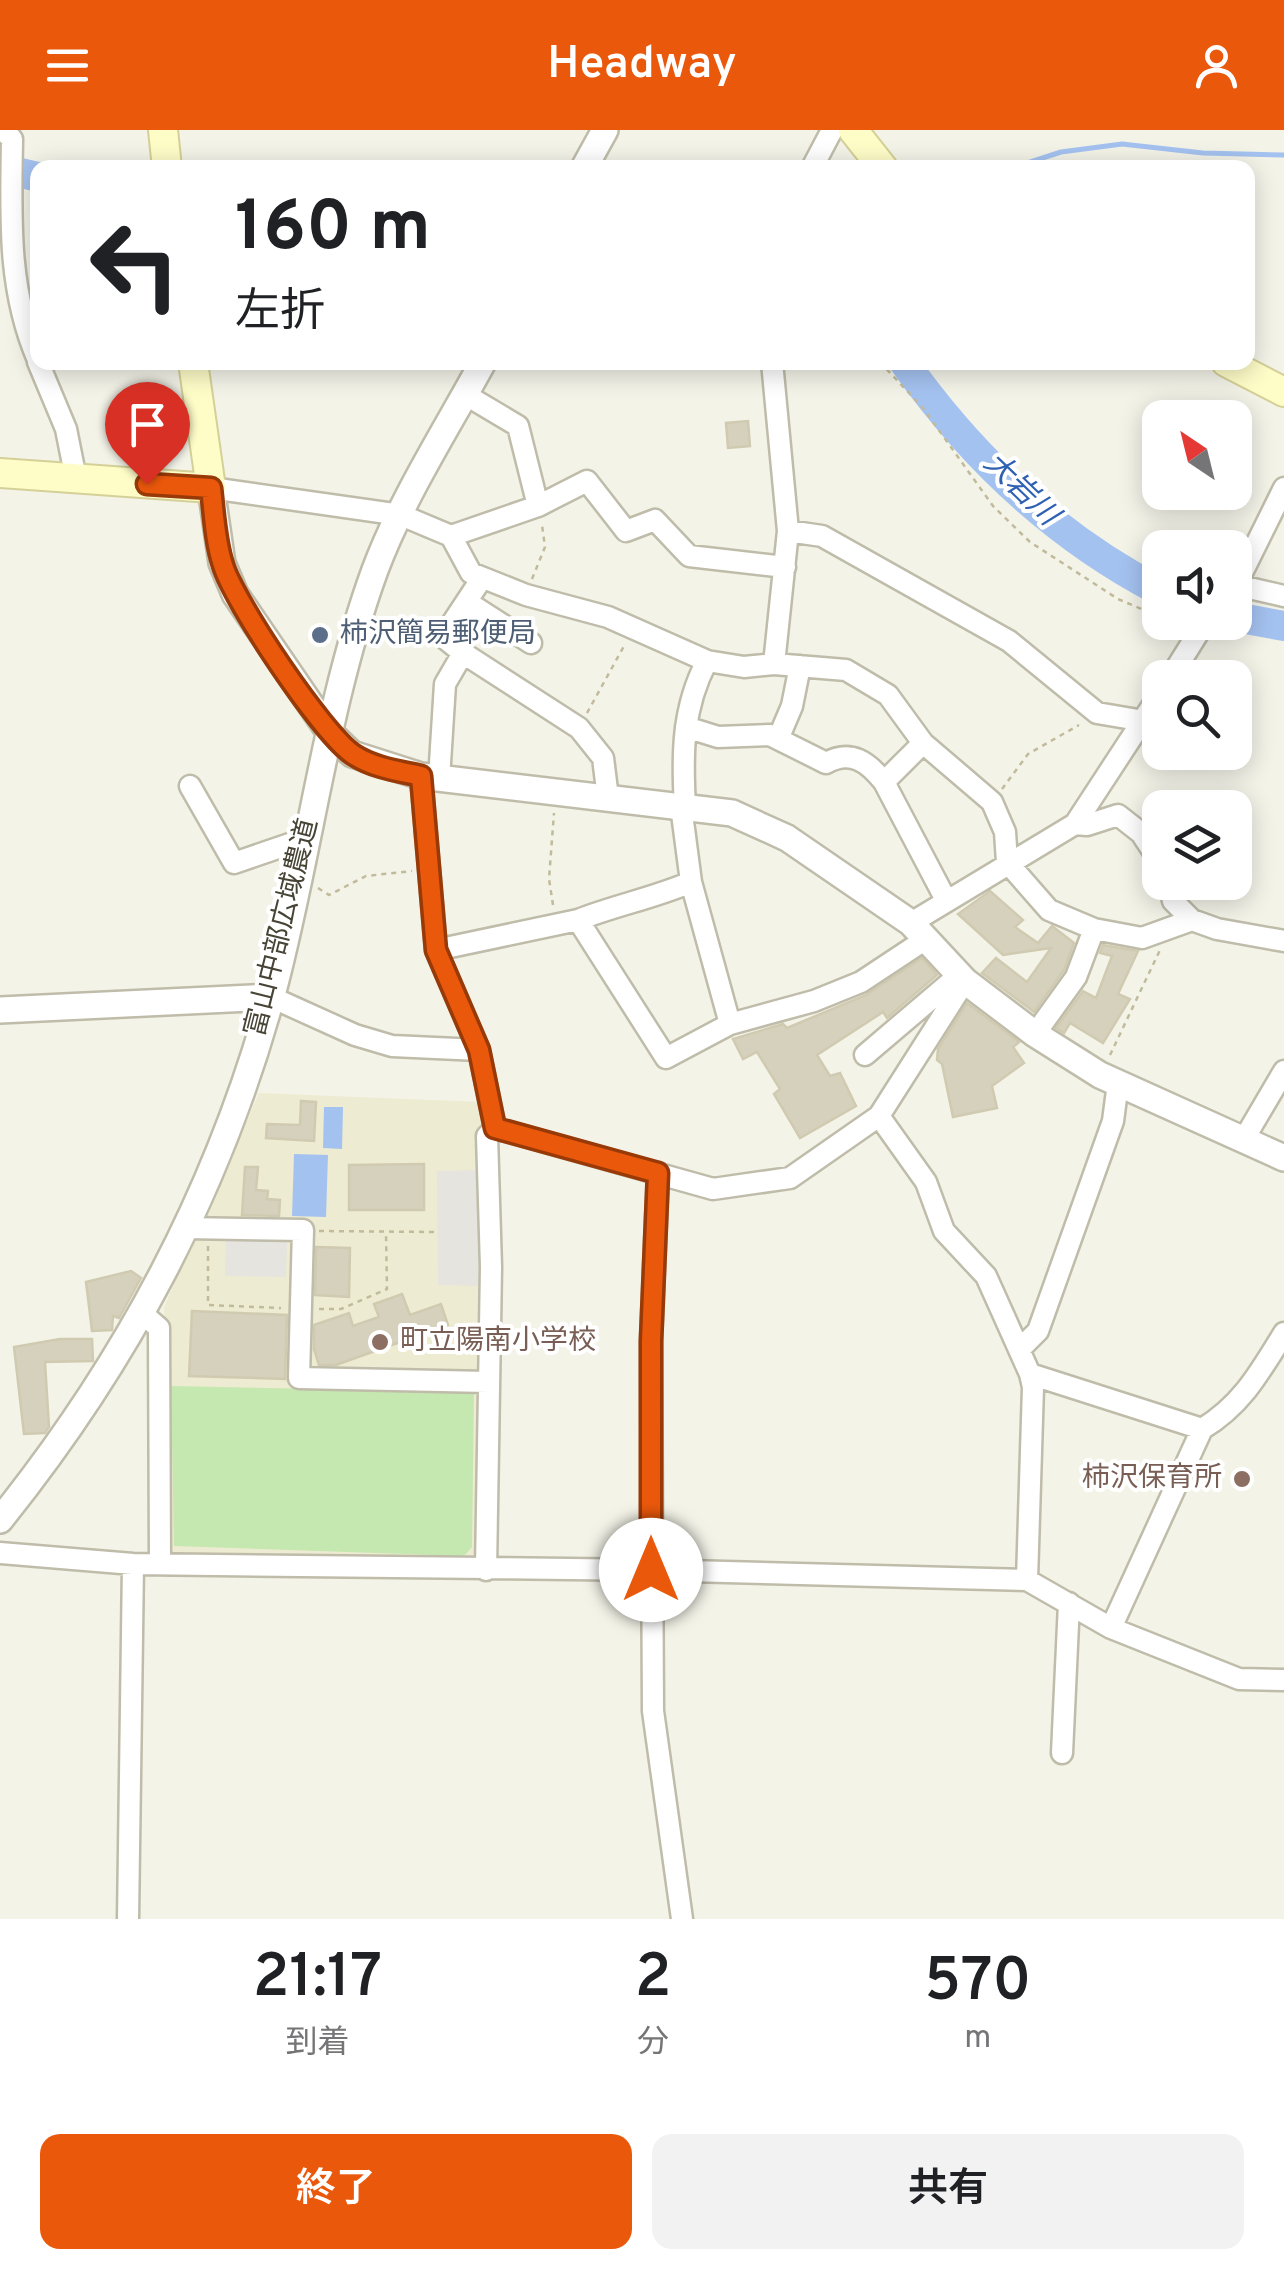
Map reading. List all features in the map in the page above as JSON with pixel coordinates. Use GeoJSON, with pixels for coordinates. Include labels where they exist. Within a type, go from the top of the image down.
{"type":"FeatureCollection","features":[{"type":"Feature","properties":{"kind":"main road"},"geometry":{"type":"LineString","coordinates":[[163,130],[167,160]]}},
{"type":"Feature","properties":{"kind":"main road"},"geometry":{"type":"LineString","coordinates":[[853,130],[877,160]]}},
{"type":"Feature","properties":{"kind":"main road"},"geometry":{"type":"LineString","coordinates":[[0,473],[211,488],[194,370]]}},
{"type":"Feature","properties":{"kind":"main road"},"geometry":{"type":"LineString","coordinates":[[1241,370],[1284,392]]}},
{"type":"Feature","properties":{"kind":"street"},"geometry":{"type":"LineString","coordinates":[[588,160],[605,130]]}},
{"type":"Feature","properties":{"kind":"street"},"geometry":{"type":"LineString","coordinates":[[816,160],[832,130]]}},
{"type":"Feature","properties":{"kind":"street"},"geometry":{"type":"LineString","coordinates":[[8,134],[12,264],[22,323],[30,342]]}},
{"type":"Feature","properties":{"kind":"street"},"geometry":{"type":"LineString","coordinates":[[41,370],[66,429],[76,479]]}},
{"type":"Feature","properties":{"kind":"street","name":"富山中部広域農道"},"geometry":{"type":"LineString","coordinates":[[0,1520],[61,1444],[197,1229],[220,1145],[272,997],[350,642],[400,515],[479,370]]}},
{"type":"Feature","properties":{"kind":"street"},"geometry":{"type":"LineString","coordinates":[[773,370],[788,530],[774,664]]}},
{"type":"Feature","properties":{"kind":"street"},"geometry":{"type":"LineString","coordinates":[[466,394],[518,426],[538,506]]}},
{"type":"Feature","properties":{"kind":"street"},"geometry":{"type":"LineString","coordinates":[[451,536],[538,506],[587,482],[626,531],[655,520],[688,556],[785,567]]}},
{"type":"Feature","properties":{"kind":"street"},"geometry":{"type":"LineString","coordinates":[[1192,920],[1142,938],[1094,929],[1048,910],[1007,862],[1005,832],[992,802],[924,743],[888,695],[846,670],[774,664],[744,667],[707,661],[634,627],[526,595],[471,573],[451,536],[400,515],[211,488],[222,563],[235,594],[330,732],[352,754],[372,764],[430,777],[732,813],[787,838],[919,931],[962,978],[1035,1034],[1109,1079],[1284,1158]]}},
{"type":"Feature","properties":{"kind":"street"},"geometry":{"type":"LineString","coordinates":[[1252,553],[1284,488]]}},
{"type":"Feature","properties":{"kind":"street"},"geometry":{"type":"LineString","coordinates":[[788,530],[838,544],[1009,641],[1097,714],[1142,721]]}},
{"type":"Feature","properties":{"kind":"street"},"geometry":{"type":"LineString","coordinates":[[482,578],[443,637],[578,728],[603,758],[608,798]]}},
{"type":"Feature","properties":{"kind":"street"},"geometry":{"type":"LineString","coordinates":[[1252,589],[1284,596]]}},
{"type":"Feature","properties":{"kind":"street"},"geometry":{"type":"LineString","coordinates":[[466,602],[531,644]]}},
{"type":"Feature","properties":{"kind":"street"},"geometry":{"type":"LineString","coordinates":[[462,653],[445,684],[430,777],[427,870],[436,950],[479,1050],[495,1128]]}},
{"type":"Feature","properties":{"kind":"street"},"geometry":{"type":"LineString","coordinates":[[707,661],[692,693],[682,744],[683,806],[691,882],[730,1024]]}},
{"type":"Feature","properties":{"kind":"street"},"geometry":{"type":"LineString","coordinates":[[778,739],[792,706],[800,666]]}},
{"type":"Feature","properties":{"kind":"street"},"geometry":{"type":"LineString","coordinates":[[578,920],[666,1058],[730,1024],[814,1001],[861,982],[919,931],[946,900],[1075,824],[1142,724]]}},
{"type":"Feature","properties":{"kind":"street"},"geometry":{"type":"LineString","coordinates":[[686,727],[718,737],[770,735],[826,763],[837,756],[858,758],[884,782],[946,900]]}},
{"type":"Feature","properties":{"kind":"street"},"geometry":{"type":"LineString","coordinates":[[884,782],[924,743]]}},
{"type":"Feature","properties":{"kind":"street"},"geometry":{"type":"LineString","coordinates":[[190,786],[234,863],[307,838]]}},
{"type":"Feature","properties":{"kind":"street"},"geometry":{"type":"LineString","coordinates":[[1075,824],[1086,825],[1118,815],[1142,835]]}},
{"type":"Feature","properties":{"kind":"street"},"geometry":{"type":"LineString","coordinates":[[436,950],[578,920],[637,897],[659,896],[691,882]]}},
{"type":"Feature","properties":{"kind":"street"},"geometry":{"type":"LineString","coordinates":[[1173,900],[1192,920],[1217,929],[1284,941]]}},
{"type":"Feature","properties":{"kind":"street"},"geometry":{"type":"LineString","coordinates":[[1035,1034],[1076,977],[1094,929]]}},
{"type":"Feature","properties":{"kind":"street"},"geometry":{"type":"LineString","coordinates":[[865,1055],[962,978]]}},
{"type":"Feature","properties":{"kind":"street"},"geometry":{"type":"LineString","coordinates":[[495,1128],[712,1189],[790,1178],[879,1116],[962,978]]}},
{"type":"Feature","properties":{"kind":"street"},"geometry":{"type":"LineString","coordinates":[[0,1010],[272,997],[355,1035],[392,1046],[479,1050]]}},
{"type":"Feature","properties":{"kind":"street"},"geometry":{"type":"LineString","coordinates":[[1244,1139],[1284,1071]]}},
{"type":"Feature","properties":{"kind":"street"},"geometry":{"type":"LineString","coordinates":[[1020,1349],[1038,1330],[1113,1121],[1109,1079]]}},
{"type":"Feature","properties":{"kind":"street"},"geometry":{"type":"LineString","coordinates":[[879,1116],[926,1182],[944,1231],[986,1276],[1034,1386],[1027,1580]]}},
{"type":"Feature","properties":{"kind":"street"},"geometry":{"type":"LineString","coordinates":[[486,1570],[491,1267],[487,1136],[495,1128]]}},
{"type":"Feature","properties":{"kind":"street"},"geometry":{"type":"LineString","coordinates":[[658,1173],[651,1341],[653,1711],[682,1919]]}},
{"type":"Feature","properties":{"kind":"street"},"geometry":{"type":"LineString","coordinates":[[197,1229],[303,1230],[299,1378],[488,1382]]}},
{"type":"Feature","properties":{"kind":"street"},"geometry":{"type":"LineString","coordinates":[[143,1314],[159,1328],[160,1562]]}},
{"type":"Feature","properties":{"kind":"street"},"geometry":{"type":"LineString","coordinates":[[1111,1628],[1202,1429],[1226,1414],[1248,1392],[1284,1333]]}},
{"type":"Feature","properties":{"kind":"street"},"geometry":{"type":"LineString","coordinates":[[1030,1374],[1202,1429]]}},
{"type":"Feature","properties":{"kind":"street"},"geometry":{"type":"LineString","coordinates":[[0,1554],[133,1564],[651,1570],[1027,1580],[1111,1628],[1239,1679],[1284,1680]]}},
{"type":"Feature","properties":{"kind":"street"},"geometry":{"type":"LineString","coordinates":[[128,1919],[133,1564]]}},
{"type":"Feature","properties":{"kind":"street"},"geometry":{"type":"LineString","coordinates":[[1062,1752],[1069,1603]]}},
{"type":"Feature","properties":{"kind":"path"},"geometry":{"type":"LineString","coordinates":[[887,370],[923,408],[992,506],[1030,542],[1118,599],[1142,609]]}},
{"type":"Feature","properties":{"kind":"path"},"geometry":{"type":"LineString","coordinates":[[526,595],[544,547],[538,506]]}},
{"type":"Feature","properties":{"kind":"path"},"geometry":{"type":"LineString","coordinates":[[578,728],[634,627]]}},
{"type":"Feature","properties":{"kind":"path"},"geometry":{"type":"LineString","coordinates":[[992,802],[1028,754],[1076,728],[1090,708]]}},
{"type":"Feature","properties":{"kind":"path"},"geometry":{"type":"LineString","coordinates":[[556,924],[549,879],[557,792]]}},
{"type":"Feature","properties":{"kind":"path"},"geometry":{"type":"LineString","coordinates":[[300,869],[329,895],[366,876],[427,870]]}},
{"type":"Feature","properties":{"kind":"path"},"geometry":{"type":"LineString","coordinates":[[1109,1079],[1170,928]]}},
{"type":"Feature","properties":{"kind":"path"},"geometry":{"type":"LineString","coordinates":[[197,1229],[208,1305],[341,1309],[387,1288],[386,1232]]}},
{"type":"Feature","properties":{"kind":"path"},"geometry":{"type":"LineString","coordinates":[[303,1230],[438,1232]]}},
{"type":"Feature","properties":{"kind":"shaded area"},"geometry":{"type":"Polygon","coordinates":[[[259,1093],[481,1102],[486,1142],[476,1551],[469,1560],[166,1555],[164,1307],[259,1093]]]}},
{"type":"Feature","properties":{"kind":"shaded area"},"geometry":{"type":"Polygon","coordinates":[[[479,1170],[479,1286],[438,1285],[437,1171],[479,1170]]]}},
{"type":"Feature","properties":{"kind":"shaded area"},"geometry":{"type":"Polygon","coordinates":[[[226,1239],[287,1240],[286,1277],[225,1276],[226,1239]]]}},
{"type":"Feature","properties":{"kind":"green space"},"geometry":{"type":"Polygon","coordinates":[[[171,1386],[474,1392],[472,1547],[464,1556],[174,1546],[171,1386]]]}},
{"type":"Feature","properties":{"kind":"water"},"geometry":{"type":"Polygon","coordinates":[[[324,1107],[343,1107],[342,1149],[323,1148],[324,1107]]]}},
{"type":"Feature","properties":{"kind":"water"},"geometry":{"type":"Polygon","coordinates":[[[294,1154],[328,1155],[326,1217],[292,1216],[294,1154]]]}},
{"type":"Feature","properties":{"kind":"building"},"geometry":{"type":"Polygon","coordinates":[[[748,421],[750,446],[728,448],[726,423],[748,421]]]}},
{"type":"Feature","properties":{"kind":"building"},"geometry":{"type":"Polygon","coordinates":[[[990,891],[1023,920],[1015,927],[1038,943],[1052,926],[1074,943],[1064,970],[1034,1012],[982,973],[996,958],[1027,982],[1051,948],[1003,955],[958,914],[990,891]]]}},
{"type":"Feature","properties":{"kind":"building"},"geometry":{"type":"Polygon","coordinates":[[[1103,945],[1138,951],[1118,994],[1130,999],[1103,1043],[1070,1023],[1064,1033],[1056,1028],[1083,991],[1096,998],[1112,956],[1100,953],[1103,945]]]}},
{"type":"Feature","properties":{"kind":"building"},"geometry":{"type":"Polygon","coordinates":[[[922,958],[937,975],[887,1018],[883,1012],[817,1055],[830,1076],[840,1073],[856,1106],[800,1138],[774,1094],[780,1089],[757,1052],[743,1059],[733,1039],[783,1024],[787,1028],[866,995],[922,958]]]}},
{"type":"Feature","properties":{"kind":"building"},"geometry":{"type":"Polygon","coordinates":[[[967,1003],[1019,1042],[1013,1047],[1024,1063],[992,1086],[997,1108],[953,1117],[942,1064],[937,1060],[938,1049],[967,1003]]]}},
{"type":"Feature","properties":{"kind":"building"},"geometry":{"type":"Polygon","coordinates":[[[301,1101],[316,1102],[314,1141],[266,1138],[267,1124],[300,1125],[301,1101]]]}},
{"type":"Feature","properties":{"kind":"building"},"geometry":{"type":"Polygon","coordinates":[[[424,1164],[424,1210],[349,1210],[349,1165],[424,1164]]]}},
{"type":"Feature","properties":{"kind":"building"},"geometry":{"type":"Polygon","coordinates":[[[245,1167],[258,1167],[256,1190],[268,1191],[267,1199],[280,1200],[279,1216],[242,1215],[245,1167]]]}},
{"type":"Feature","properties":{"kind":"building"},"geometry":{"type":"Polygon","coordinates":[[[316,1247],[350,1248],[349,1297],[315,1295],[316,1247]]]}},
{"type":"Feature","properties":{"kind":"building"},"geometry":{"type":"Polygon","coordinates":[[[131,1271],[141,1278],[119,1318],[113,1316],[112,1330],[92,1331],[86,1282],[131,1271]]]}},
{"type":"Feature","properties":{"kind":"building"},"geometry":{"type":"Polygon","coordinates":[[[402,1294],[410,1315],[441,1304],[448,1325],[336,1365],[319,1365],[314,1325],[349,1313],[353,1326],[379,1317],[374,1304],[402,1294]]]}},
{"type":"Feature","properties":{"kind":"building"},"geometry":{"type":"Polygon","coordinates":[[[192,1311],[287,1315],[285,1379],[189,1376],[192,1311]]]}},
{"type":"Feature","properties":{"kind":"building"},"geometry":{"type":"Polygon","coordinates":[[[60,1339],[92,1339],[93,1361],[45,1362],[49,1427],[45,1433],[24,1434],[14,1347],[60,1339]]]}},
{"type":"Feature","properties":{"kind":"waterway"},"geometry":{"type":"LineString","coordinates":[[1036,160],[1061,152],[1122,144],[1203,153],[1284,155]]}},
{"type":"Feature","properties":{"kind":"waterway","name":"大岩川"},"geometry":{"type":"LineString","coordinates":[[0,168],[30,175]]}},
{"type":"Feature","properties":{"kind":"waterway","name":"大岩川"},"geometry":{"type":"LineString","coordinates":[[910,370],[958,431],[1018,492],[1086,546],[1142,581]]}},
{"type":"Feature","properties":{"kind":"waterway","name":"大岩川"},"geometry":{"type":"LineString","coordinates":[[1252,620],[1284,626]]}},
{"type":"Feature","properties":{"kind":"place","name":"柿沢簡易郵便局"},"geometry":{"type":"Point","coordinates":[320,635]}},
{"type":"Feature","properties":{"kind":"place","name":"町立陽南小学校"},"geometry":{"type":"Point","coordinates":[380,1342]}},
{"type":"Feature","properties":{"kind":"place","name":"柿沢保育所"},"geometry":{"type":"Point","coordinates":[1242,1479]}},
{"type":"Feature","properties":{"kind":"route"},"geometry":{"type":"LineString","coordinates":[[147,484],[211,488],[222,563],[235,594],[330,732],[352,754],[372,764],[421,776],[436,950],[479,1050],[495,1128],[658,1173],[651,1341],[651,1570]]}}]}
